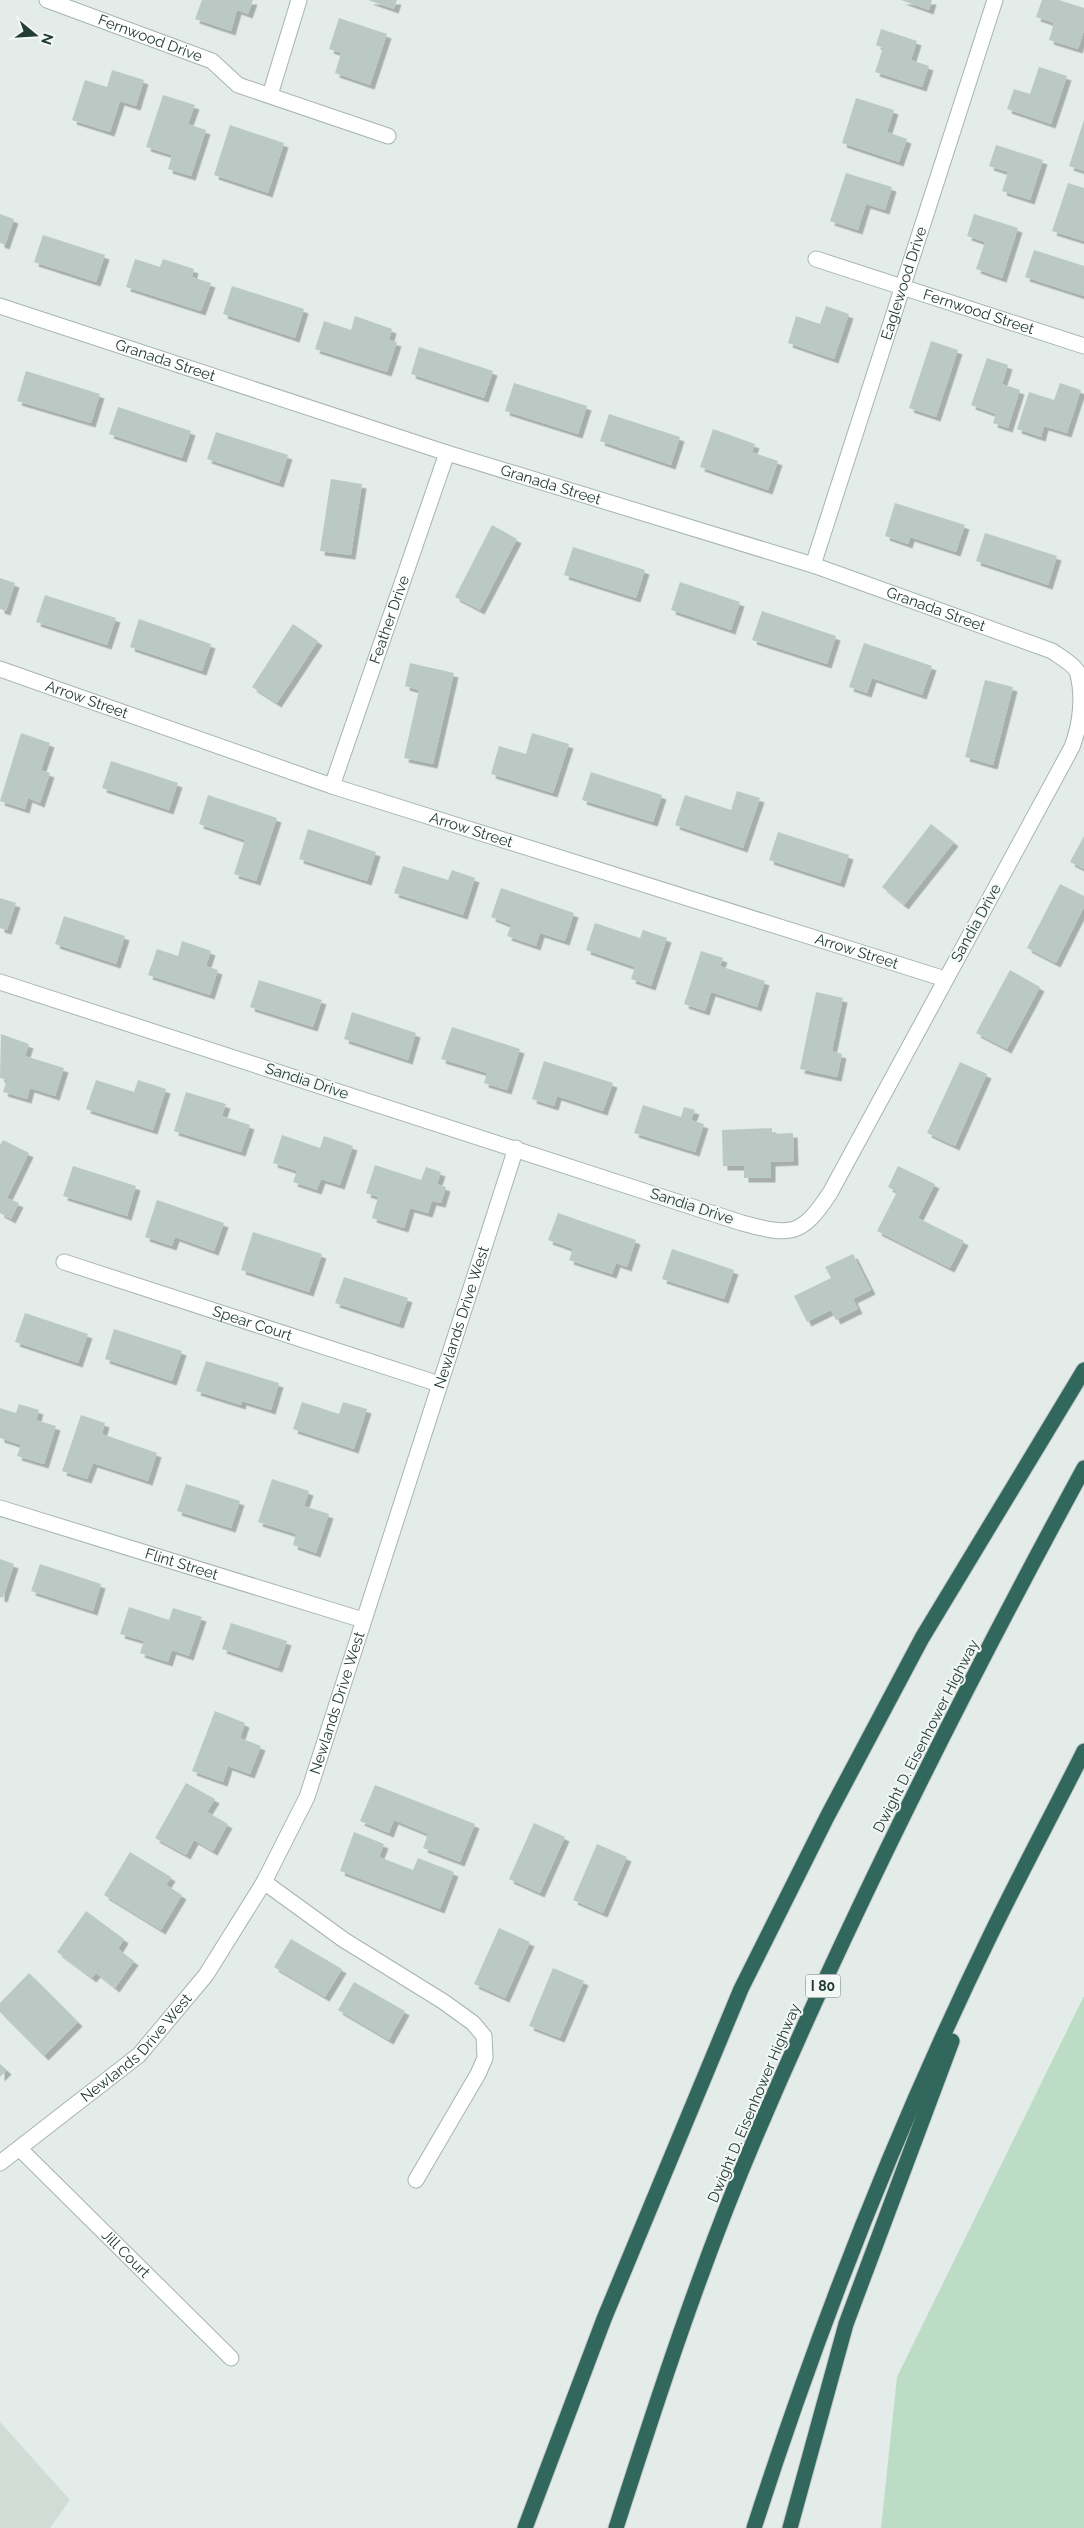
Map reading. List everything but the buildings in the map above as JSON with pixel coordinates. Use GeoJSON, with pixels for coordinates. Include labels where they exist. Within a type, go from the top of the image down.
{"type":"FeatureCollection","features":[{"type":"Feature","properties":{"kind":"highway"},"geometry":{"type":"LineString","coordinates":[[525,2528],[604,2319],[741,1989],[827,1817],[922,1638],[1084,1370]]}},
{"type":"Feature","properties":{"kind":"highway","name":"Dwight D. Eisenhower Highway"},"geometry":{"type":"LineString","coordinates":[[616,2528],[692,2302],[758,2131],[834,1962],[931,1762],[1084,1468]]}},
{"type":"Feature","properties":{"kind":"highway"},"geometry":{"type":"LineString","coordinates":[[754,2528],[826,2321],[878,2187],[990,1937],[1084,1751]]}},
{"type":"Feature","properties":{"kind":"highway"},"geometry":{"type":"LineString","coordinates":[[790,2528],[846,2324],[907,2165],[990,1937]]}},
{"type":"Feature","properties":{"kind":"street","name":"Fernwood Drive"},"geometry":{"type":"LineString","coordinates":[[47,0],[212,61],[238,85],[388,136]]}},
{"type":"Feature","properties":{"kind":"street"},"geometry":{"type":"LineString","coordinates":[[270,95],[299,0]]}},
{"type":"Feature","properties":{"kind":"street","name":"Eaglewood Drive"},"geometry":{"type":"LineString","coordinates":[[813,565],[995,0]]}},
{"type":"Feature","properties":{"kind":"street","name":"Fernwood Street"},"geometry":{"type":"LineString","coordinates":[[816,259],[1084,346]]}},
{"type":"Feature","properties":{"kind":"street","name":"Granada Street"},"geometry":{"type":"LineString","coordinates":[[0,306],[447,453],[813,565],[1052,651],[1076,669],[1083,688]]}},
{"type":"Feature","properties":{"kind":"street","name":"Feather Drive"},"geometry":{"type":"LineString","coordinates":[[332,786],[447,453]]}},
{"type":"Feature","properties":{"kind":"street","name":"Arrow Street"},"geometry":{"type":"LineString","coordinates":[[0,669],[332,786],[945,979]]}},
{"type":"Feature","properties":{"kind":"street","name":"Sandia Drive"},"geometry":{"type":"LineString","coordinates":[[0,982],[516,1148],[742,1223],[780,1231],[795,1230],[808,1223],[830,1193],[1072,747],[1082,720],[1083,688]]}},
{"type":"Feature","properties":{"kind":"street","name":"Newlands Drive West"},"geometry":{"type":"LineString","coordinates":[[0,2163],[139,2055],[206,1975],[264,1882],[306,1797],[516,1148]]}},
{"type":"Feature","properties":{"kind":"street","name":"Spear Court"},"geometry":{"type":"LineString","coordinates":[[64,1262],[439,1384]]}},
{"type":"Feature","properties":{"kind":"street","name":"Flint Street"},"geometry":{"type":"LineString","coordinates":[[0,1508],[363,1620]]}},
{"type":"Feature","properties":{"kind":"street"},"geometry":{"type":"LineString","coordinates":[[264,1882],[344,1940],[444,2002],[473,2023],[484,2036],[485,2058],[478,2074],[416,2180]]}},
{"type":"Feature","properties":{"kind":"street","name":"Jill Court"},"geometry":{"type":"LineString","coordinates":[[20,2149],[231,2358]]}},
{"type":"Feature","properties":{"kind":"shaded area"},"geometry":{"type":"Polygon","coordinates":[[[0,2422],[70,2500],[50,2528],[0,2528],[0,2422]]]}},
{"type":"Feature","properties":{"kind":"green space"},"geometry":{"type":"Polygon","coordinates":[[[1084,1996],[1084,2528],[881,2528],[897,2377],[1084,1996]]]}}]}
